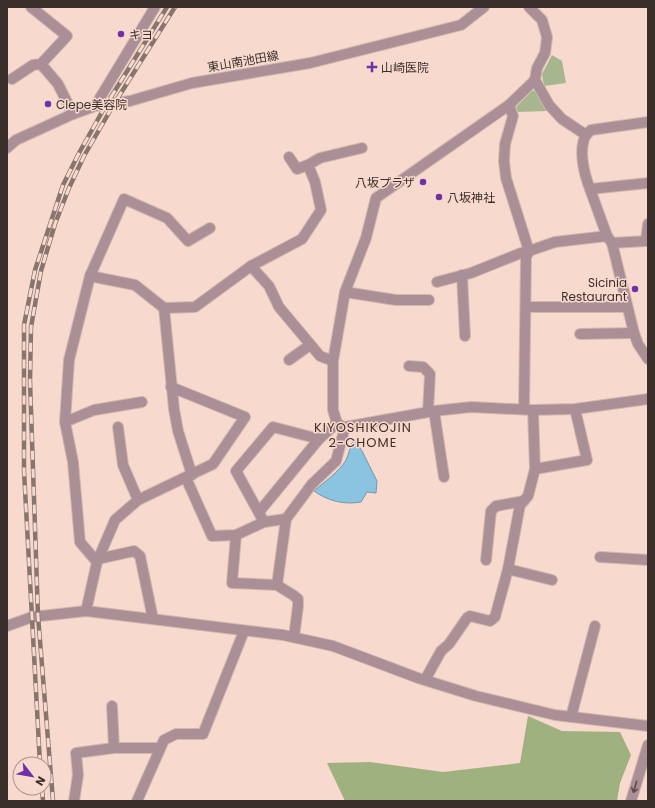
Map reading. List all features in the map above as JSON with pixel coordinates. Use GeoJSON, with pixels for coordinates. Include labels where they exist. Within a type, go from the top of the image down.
{"type":"FeatureCollection","features":[{"type":"Feature","properties":{"kind":"street"},"geometry":{"type":"LineString","coordinates":[[12,79],[33,65],[41,64],[67,36],[31,7]]}},
{"type":"Feature","properties":{"kind":"street"},"geometry":{"type":"LineString","coordinates":[[95,106],[155,7]]}},
{"type":"Feature","properties":{"kind":"street","name":"東山南池田線"},"geometry":{"type":"LineString","coordinates":[[7,148],[16,140],[72,114],[95,106],[130,101],[192,83],[310,63],[462,25],[484,7]]}},
{"type":"Feature","properties":{"kind":"street"},"geometry":{"type":"LineString","coordinates":[[529,7],[542,20],[547,37],[545,53],[536,68],[535,80],[549,105],[562,118],[586,135]]}},
{"type":"Feature","properties":{"kind":"street"},"geometry":{"type":"LineString","coordinates":[[41,64],[58,84],[72,114]]}},
{"type":"Feature","properties":{"kind":"street"},"geometry":{"type":"LineString","coordinates":[[277,585],[286,519],[312,484],[336,461],[341,426],[333,410],[333,361],[345,292],[366,238],[376,198],[509,105],[535,80]]}},
{"type":"Feature","properties":{"kind":"street"},"geometry":{"type":"LineString","coordinates":[[425,680],[441,651],[449,644],[467,618],[470,616],[490,621],[494,617],[508,569],[520,505],[528,496],[535,469],[528,409],[526,256],[529,251],[506,178],[504,161],[505,144],[513,116],[509,105]]}},
{"type":"Feature","properties":{"kind":"street"},"geometry":{"type":"LineString","coordinates":[[648,122],[591,130],[582,142],[586,178],[610,240],[634,333],[638,344],[648,360]]}},
{"type":"Feature","properties":{"kind":"street"},"geometry":{"type":"LineString","coordinates":[[289,157],[297,169],[320,158],[362,148]]}},
{"type":"Feature","properties":{"kind":"street"},"geometry":{"type":"LineString","coordinates":[[90,276],[135,285],[164,308],[195,307],[251,266],[302,239],[321,210],[315,182],[308,165]]}},
{"type":"Feature","properties":{"kind":"street"},"geometry":{"type":"LineString","coordinates":[[590,190],[648,183]]}},
{"type":"Feature","properties":{"kind":"street"},"geometry":{"type":"LineString","coordinates":[[97,561],[80,542],[72,462],[65,422],[69,360],[90,276],[124,199],[167,218],[188,241],[210,228]]}},
{"type":"Feature","properties":{"kind":"street"},"geometry":{"type":"LineString","coordinates":[[437,282],[462,275],[555,242],[610,240],[647,242],[648,224]]}},
{"type":"Feature","properties":{"kind":"street"},"geometry":{"type":"LineString","coordinates":[[251,266],[269,286],[279,307],[310,345],[320,356],[333,361]]}},
{"type":"Feature","properties":{"kind":"street"},"geometry":{"type":"LineString","coordinates":[[462,275],[465,336]]}},
{"type":"Feature","properties":{"kind":"street"},"geometry":{"type":"LineString","coordinates":[[345,292],[396,300],[429,300]]}},
{"type":"Feature","properties":{"kind":"street"},"geometry":{"type":"LineString","coordinates":[[526,307],[627,307]]}},
{"type":"Feature","properties":{"kind":"street"},"geometry":{"type":"LineString","coordinates":[[164,308],[171,387],[178,431],[189,477],[212,536],[236,535],[264,522],[286,519]]}},
{"type":"Feature","properties":{"kind":"street"},"geometry":{"type":"LineString","coordinates":[[580,334],[634,333]]}},
{"type":"Feature","properties":{"kind":"street"},"geometry":{"type":"LineString","coordinates":[[289,360],[310,345]]}},
{"type":"Feature","properties":{"kind":"street"},"geometry":{"type":"LineString","coordinates":[[409,366],[423,367],[430,374],[431,411],[444,477]]}},
{"type":"Feature","properties":{"kind":"street"},"geometry":{"type":"LineString","coordinates":[[86,611],[97,561],[115,520],[138,500],[189,477],[212,464],[245,417],[171,387]]}},
{"type":"Feature","properties":{"kind":"street"},"geometry":{"type":"LineString","coordinates":[[259,512],[319,439],[341,426],[431,411],[471,407],[575,409],[648,400]]}},
{"type":"Feature","properties":{"kind":"street"},"geometry":{"type":"LineString","coordinates":[[65,422],[94,410],[142,402]]}},
{"type":"Feature","properties":{"kind":"street"},"geometry":{"type":"LineString","coordinates":[[535,469],[587,460],[575,409]]}},
{"type":"Feature","properties":{"kind":"street"},"geometry":{"type":"LineString","coordinates":[[118,427],[123,465],[138,500]]}},
{"type":"Feature","properties":{"kind":"street"},"geometry":{"type":"LineString","coordinates":[[264,522],[236,471],[273,427],[319,439]]}},
{"type":"Feature","properties":{"kind":"street"},"geometry":{"type":"LineString","coordinates":[[486,560],[491,511],[496,506],[524,501]]}},
{"type":"Feature","properties":{"kind":"street"},"geometry":{"type":"LineString","coordinates":[[236,535],[232,583],[277,585],[298,599],[294,637]]}},
{"type":"Feature","properties":{"kind":"street"},"geometry":{"type":"LineString","coordinates":[[97,561],[134,551],[140,556],[153,619]]}},
{"type":"Feature","properties":{"kind":"street"},"geometry":{"type":"LineString","coordinates":[[600,557],[648,560]]}},
{"type":"Feature","properties":{"kind":"street"},"geometry":{"type":"LineString","coordinates":[[508,569],[552,580]]}},
{"type":"Feature","properties":{"kind":"street"},"geometry":{"type":"LineString","coordinates":[[7,626],[32,617],[86,611],[294,637],[332,646],[425,680],[476,696],[555,715],[648,726]]}},
{"type":"Feature","properties":{"kind":"street"},"geometry":{"type":"LineString","coordinates":[[571,717],[595,626]]}},
{"type":"Feature","properties":{"kind":"street"},"geometry":{"type":"LineString","coordinates":[[137,801],[159,748],[164,740],[176,734],[203,734],[244,631]]}},
{"type":"Feature","properties":{"kind":"street"},"geometry":{"type":"LineString","coordinates":[[112,706],[114,748]]}},
{"type":"Feature","properties":{"kind":"street"},"geometry":{"type":"LineString","coordinates":[[631,801],[648,745]]}},
{"type":"Feature","properties":{"kind":"street"},"geometry":{"type":"LineString","coordinates":[[74,801],[78,775],[76,753],[114,748],[159,748]]}},
{"type":"Feature","properties":{"kind":"green space"},"geometry":{"type":"Polygon","coordinates":[[[552,55],[562,61],[566,83],[544,86],[542,74],[552,55]]]}},
{"type":"Feature","properties":{"kind":"green space"},"geometry":{"type":"Polygon","coordinates":[[[532,91],[536,91],[547,111],[518,112],[516,107],[532,91]]]}},
{"type":"Feature","properties":{"kind":"green space"},"geometry":{"type":"Polygon","coordinates":[[[528,716],[562,731],[620,732],[631,755],[620,783],[617,801],[345,801],[327,763],[370,762],[443,772],[520,763],[528,716]]]}},
{"type":"Feature","properties":{"kind":"water"},"geometry":{"type":"Polygon","coordinates":[[[354,439],[362,451],[377,481],[376,493],[367,492],[361,502],[348,503],[331,500],[314,491],[343,464],[347,458],[354,439]]]}},
{"type":"Feature","properties":{"kind":"railway"},"geometry":{"type":"LineString","coordinates":[[40,756],[24,471],[24,325],[35,270],[63,185],[106,105],[167,7]]}},
{"type":"Feature","properties":{"kind":"railway"},"geometry":{"type":"LineString","coordinates":[[53,801],[38,616],[30,381],[31,327],[41,271],[55,224],[69,188],[84,156],[114,104],[175,7]]}},
{"type":"Feature","properties":{"kind":"railway"},"geometry":{"type":"LineString","coordinates":[[43,796],[43,801]]}},
{"type":"Feature","properties":{"kind":"place","name":"キヨ"},"geometry":{"type":"Point","coordinates":[121,34]}},
{"type":"Feature","properties":{"kind":"place","name":"山崎医院"},"geometry":{"type":"Point","coordinates":[372,67]}},
{"type":"Feature","properties":{"kind":"place","name":"Clepe美容院"},"geometry":{"type":"Point","coordinates":[48,104]}},
{"type":"Feature","properties":{"kind":"place","name":"八坂プラザ"},"geometry":{"type":"Point","coordinates":[423,182]}},
{"type":"Feature","properties":{"kind":"place","name":"八坂神社"},"geometry":{"type":"Point","coordinates":[439,197]}},
{"type":"Feature","properties":{"kind":"place","name":"Sicinia Restaurant"},"geometry":{"type":"Point","coordinates":[635,289]}},
{"type":"Feature","properties":{"kind":"district","name":"KIYOSHIKOJIN 2-CHOME"},"geometry":{"type":"Point","coordinates":[363,434]}}]}
